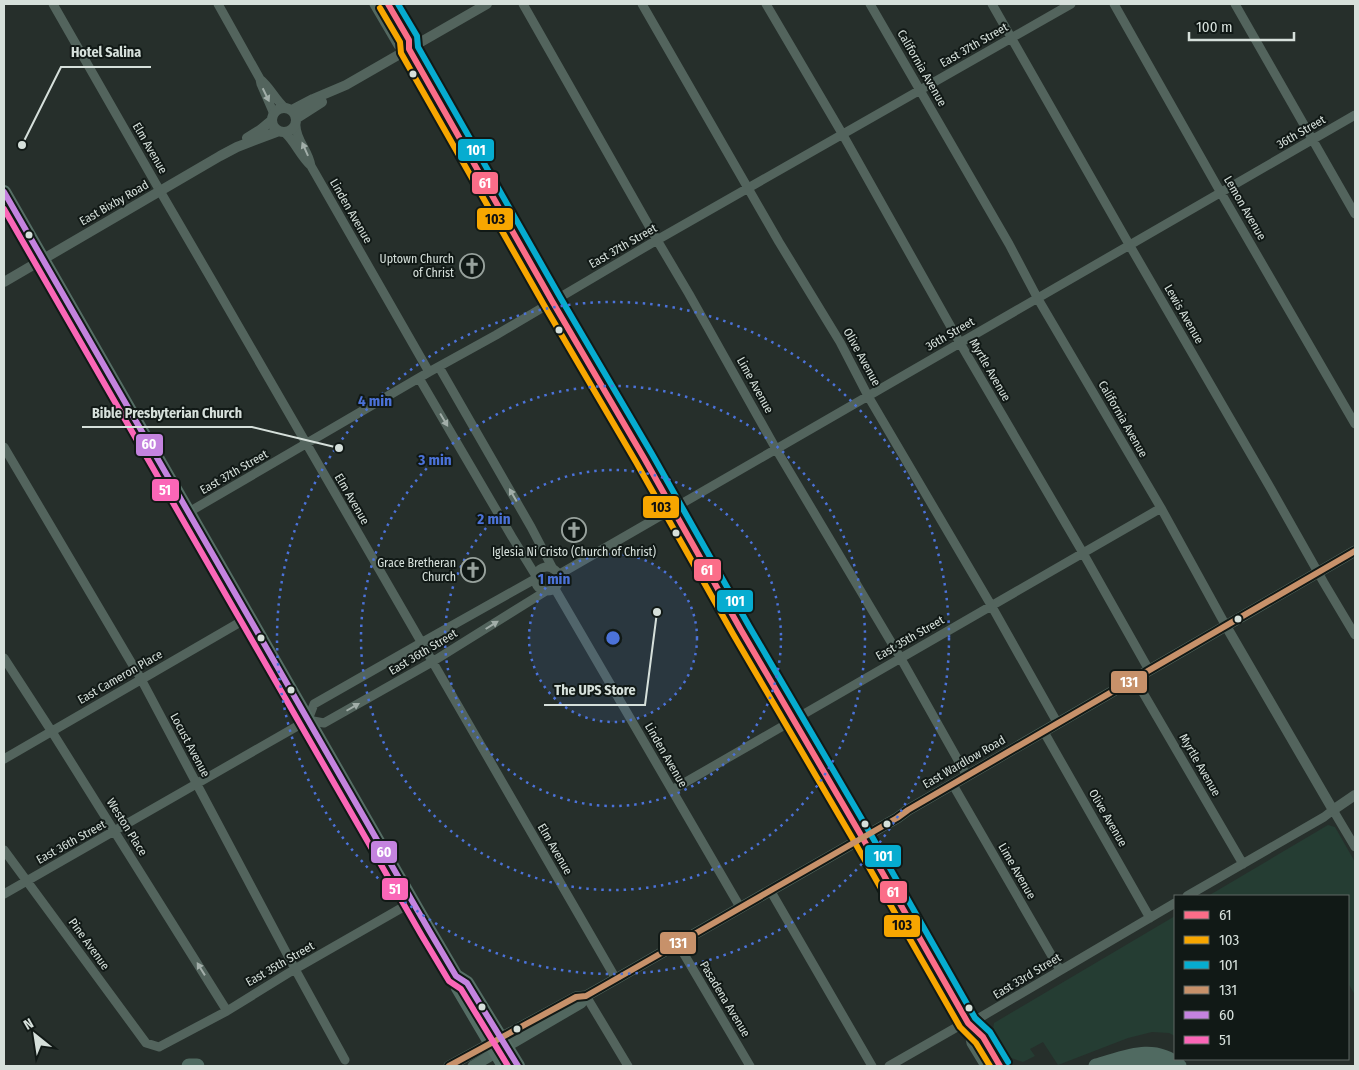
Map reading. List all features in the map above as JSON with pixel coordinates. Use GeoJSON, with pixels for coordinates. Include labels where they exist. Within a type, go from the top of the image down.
{"type":"FeatureCollection","features":[{"type":"Feature","properties":{"kind":"highway"},"geometry":{"type":"LineString","coordinates":[[1096,1066],[1129,1056],[1147,1053],[1160,1055],[1179,1066]]}},
{"type":"Feature","properties":{"kind":"highway"},"geometry":{"type":"LineString","coordinates":[[1132,1066],[1144,1064],[1158,1066]]}},
{"type":"Feature","properties":{"kind":"highway"},"geometry":{"type":"LineString","coordinates":[[189,1066],[197,1066]]}},
{"type":"Feature","properties":{"kind":"main road"},"geometry":{"type":"LineString","coordinates":[[375,4],[399,45],[409,49]]}},
{"type":"Feature","properties":{"kind":"main road"},"geometry":{"type":"LineString","coordinates":[[388,4],[409,40],[409,49],[793,720],[968,1023],[983,1037],[1000,1066]]}},
{"type":"Feature","properties":{"kind":"main road"},"geometry":{"type":"LineString","coordinates":[[4,192],[456,976],[458,988],[498,1045],[518,1066]]}},
{"type":"Feature","properties":{"kind":"main road","name":"East Wardlow Road"},"geometry":{"type":"LineString","coordinates":[[449,1066],[498,1045],[581,1003],[586,996],[1355,551]]}},
{"type":"Feature","properties":{"kind":"main road"},"geometry":{"type":"LineString","coordinates":[[968,1023],[972,1043],[986,1066]]}},
{"type":"Feature","properties":{"kind":"main road"},"geometry":{"type":"LineString","coordinates":[[498,1045],[504,1066]]}},
{"type":"Feature","properties":{"kind":"main road","name":"East Wardlow Road"},"geometry":{"type":"LineString","coordinates":[[473,1066],[498,1045]]}},
{"type":"Feature","properties":{"kind":"street","name":"Elm Avenue"},"geometry":{"type":"LineString","coordinates":[[53,4],[616,980]]}},
{"type":"Feature","properties":{"kind":"street"},"geometry":{"type":"LineString","coordinates":[[218,4],[260,78],[273,117],[273,126],[289,137],[303,159],[310,166]]}},
{"type":"Feature","properties":{"kind":"street"},"geometry":{"type":"LineString","coordinates":[[273,117],[277,110],[292,116],[322,101],[331,92],[487,4]]}},
{"type":"Feature","properties":{"kind":"street","name":"Lime Avenue"},"geometry":{"type":"LineString","coordinates":[[523,4],[776,449],[900,658],[967,776]]}},
{"type":"Feature","properties":{"kind":"street","name":"Olive Avenue"},"geometry":{"type":"LineString","coordinates":[[642,4],[840,342],[868,396],[991,605],[1058,724]]}},
{"type":"Feature","properties":{"kind":"street","name":"Myrtle Avenue"},"geometry":{"type":"LineString","coordinates":[[766,4],[1149,670]]}},
{"type":"Feature","properties":{"kind":"street","name":"California Avenue"},"geometry":{"type":"LineString","coordinates":[[870,4],[1226,626],[1355,847]]}},
{"type":"Feature","properties":{"kind":"street","name":"Lewis Avenue"},"geometry":{"type":"LineString","coordinates":[[992,4],[1355,635]]}},
{"type":"Feature","properties":{"kind":"street","name":"East 37th Street"},"geometry":{"type":"LineString","coordinates":[[189,512],[657,240],[1071,4]]}},
{"type":"Feature","properties":{"kind":"street","name":"Lemon Avenue"},"geometry":{"type":"LineString","coordinates":[[1114,4],[1355,424]]}},
{"type":"Feature","properties":{"kind":"street"},"geometry":{"type":"LineString","coordinates":[[1235,4],[1355,214]]}},
{"type":"Feature","properties":{"kind":"street"},"geometry":{"type":"LineString","coordinates":[[260,78],[292,116],[310,166]]}},
{"type":"Feature","properties":{"kind":"street","name":"36th Street"},"geometry":{"type":"LineString","coordinates":[[556,572],[673,509],[1355,115]]}},
{"type":"Feature","properties":{"kind":"street"},"geometry":{"type":"LineString","coordinates":[[282,132],[290,131],[292,116]]}},
{"type":"Feature","properties":{"kind":"street","name":"East Bixby Road"},"geometry":{"type":"LineString","coordinates":[[237,147],[243,140],[260,130],[273,117]]}},
{"type":"Feature","properties":{"kind":"street","name":"East Bixby Road"},"geometry":{"type":"LineString","coordinates":[[4,282],[237,147],[282,132]]}},
{"type":"Feature","properties":{"kind":"street","name":"Linden Avenue"},"geometry":{"type":"LineString","coordinates":[[310,166],[429,372]]}},
{"type":"Feature","properties":{"kind":"street"},"geometry":{"type":"LineString","coordinates":[[419,378],[536,577],[537,586],[540,589],[551,590],[559,582],[556,572],[439,367]]}},
{"type":"Feature","properties":{"kind":"street","name":"Locust Avenue"},"geometry":{"type":"LineString","coordinates":[[4,448],[140,679],[345,1060]]}},
{"type":"Feature","properties":{"kind":"street","name":"East 35th Street"},"geometry":{"type":"LineString","coordinates":[[672,790],[1160,508]]}},
{"type":"Feature","properties":{"kind":"street"},"geometry":{"type":"LineString","coordinates":[[536,577],[538,572],[545,568],[556,572]]}},
{"type":"Feature","properties":{"kind":"street","name":"East 36th Street"},"geometry":{"type":"LineString","coordinates":[[4,894],[308,720],[314,704],[536,577]]}},
{"type":"Feature","properties":{"kind":"street","name":"Linden Avenue"},"geometry":{"type":"LineString","coordinates":[[551,590],[672,790],[740,907]]}},
{"type":"Feature","properties":{"kind":"street","name":"East 36th Street"},"geometry":{"type":"LineString","coordinates":[[308,720],[324,723],[432,662],[551,590]]}},
{"type":"Feature","properties":{"kind":"street","name":"East Cameron Place"},"geometry":{"type":"LineString","coordinates":[[4,759],[248,617]]}},
{"type":"Feature","properties":{"kind":"street","name":"Weston Place"},"geometry":{"type":"LineString","coordinates":[[4,658],[52,731],[227,1011]]}},
{"type":"Feature","properties":{"kind":"street","name":"Myrtle Avenue"},"geometry":{"type":"LineString","coordinates":[[1135,679],[1243,864]]}},
{"type":"Feature","properties":{"kind":"street","name":"Olive Avenue"},"geometry":{"type":"LineString","coordinates":[[1044,732],[1150,918]]}},
{"type":"Feature","properties":{"kind":"street","name":"Lime Avenue"},"geometry":{"type":"LineString","coordinates":[[952,785],[1060,970]]}},
{"type":"Feature","properties":{"kind":"street"},"geometry":{"type":"LineString","coordinates":[[1189,895],[1324,817],[1355,795]]}},
{"type":"Feature","properties":{"kind":"street","name":"Pine Avenue"},"geometry":{"type":"LineString","coordinates":[[4,850],[146,1043],[159,1047]]}},
{"type":"Feature","properties":{"kind":"street"},"geometry":{"type":"LineString","coordinates":[[770,890],[872,1066]]}},
{"type":"Feature","properties":{"kind":"street","name":"East 35th Street"},"geometry":{"type":"LineString","coordinates":[[159,1047],[227,1011],[295,969],[412,902]]}},
{"type":"Feature","properties":{"kind":"street","name":"East 33rd Street"},"geometry":{"type":"LineString","coordinates":[[889,1066],[957,1027],[988,1013],[1174,904]]}},
{"type":"Feature","properties":{"kind":"street","name":"Pasadena Avenue"},"geometry":{"type":"LineString","coordinates":[[678,944],[750,1066]]}},
{"type":"Feature","properties":{"kind":"street"},"geometry":{"type":"LineString","coordinates":[[586,996],[628,1066]]}},
{"type":"Feature","properties":{"kind":"shaded area"},"geometry":{"type":"Polygon","coordinates":[[[1328,825],[1335,827],[1355,862],[1355,995],[1349,985],[1349,895],[1210,895],[1328,825]]]}},
{"type":"Feature","properties":{"kind":"shaded area"},"geometry":{"type":"Polygon","coordinates":[[[1174,917],[1174,1036],[1169,1033],[1152,1032],[1128,1038],[1058,1065],[1043,1042],[1030,1049],[1035,1056],[1023,1062],[1005,1056],[992,1034],[994,1023],[1174,917]]]}},
{"type":"Feature","properties":{"kind":"transit line","name":"61"},"geometry":{"type":"LineString","coordinates":[[388,4],[409,40],[409,49],[741,630],[968,1023],[983,1037],[1000,1066]]}},
{"type":"Feature","properties":{"kind":"transit line","name":"101"},"geometry":{"type":"LineString","coordinates":[[398,4],[417,36],[418,47],[560,297],[975,1018],[990,1032],[1008,1062]]}},
{"type":"Feature","properties":{"kind":"transit line","name":"103"},"geometry":{"type":"LineString","coordinates":[[380,8],[400,42],[401,53],[733,634],[960,1027],[976,1043],[990,1066]]}},
{"type":"Feature","properties":{"kind":"transit line","name":"60"},"geometry":{"type":"LineString","coordinates":[[4,192],[430,932],[456,976],[467,983],[518,1066]]}},
{"type":"Feature","properties":{"kind":"transit line","name":"51"},"geometry":{"type":"LineString","coordinates":[[4,209],[422,936],[449,981],[461,989],[508,1066]]}},
{"type":"Feature","properties":{"kind":"transit line","name":"131"},"geometry":{"type":"LineString","coordinates":[[449,1066],[576,997],[586,996],[616,979],[897,818],[1355,551]]}},
{"type":"Feature","properties":{"kind":"place","name":"Hotel Salina"},"geometry":{"type":"Point","coordinates":[22,145]}},
{"type":"Feature","properties":{"kind":"place","name":"Uptown Church of Christ"},"geometry":{"type":"Point","coordinates":[472,266]}},
{"type":"Feature","properties":{"kind":"place","name":"Bible Presbyterian Church"},"geometry":{"type":"Point","coordinates":[339,448]}},
{"type":"Feature","properties":{"kind":"place","name":"Iglesia Ni Cristo (Church of Christ)"},"geometry":{"type":"Point","coordinates":[574,530]}},
{"type":"Feature","properties":{"kind":"place","name":"Grace Bretheran Church"},"geometry":{"type":"Point","coordinates":[473,570]}},
{"type":"Feature","properties":{"kind":"place","name":"The UPS Store"},"geometry":{"type":"Point","coordinates":[657,612]}}]}
